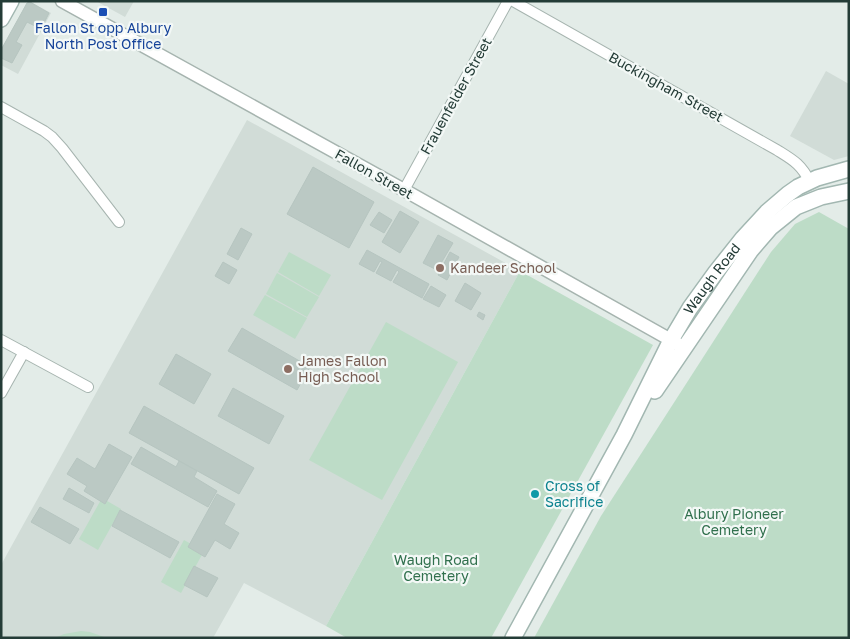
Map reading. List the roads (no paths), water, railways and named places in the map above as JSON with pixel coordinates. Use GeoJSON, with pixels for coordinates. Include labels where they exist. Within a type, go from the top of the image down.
{"type":"FeatureCollection","features":[{"type":"Feature","properties":{"kind":"main road"},"geometry":{"type":"LineString","coordinates":[[1,19],[11,1]]}},
{"type":"Feature","properties":{"kind":"main road","name":"Waugh Road"},"geometry":{"type":"LineString","coordinates":[[513,638],[624,436],[671,340],[690,308],[743,238],[767,212],[788,194],[810,182],[849,169]]}},
{"type":"Feature","properties":{"kind":"main road","name":"Waugh Road"},"geometry":{"type":"LineString","coordinates":[[624,436],[751,250],[770,228],[796,207],[820,197],[849,191]]}},
{"type":"Feature","properties":{"kind":"street","name":"Fallon Street"},"geometry":{"type":"LineString","coordinates":[[62,1],[404,190],[684,348]]}},
{"type":"Feature","properties":{"kind":"street","name":"Frauenfelder Street"},"geometry":{"type":"LineString","coordinates":[[404,190],[508,1]]}},
{"type":"Feature","properties":{"kind":"street","name":"Buckingham Street"},"geometry":{"type":"LineString","coordinates":[[513,1],[777,150],[795,161],[804,170],[810,182]]}},
{"type":"Feature","properties":{"kind":"street"},"geometry":{"type":"LineString","coordinates":[[1,107],[52,136],[119,222]]}},
{"type":"Feature","properties":{"kind":"street"},"geometry":{"type":"LineString","coordinates":[[1,340],[88,387]]}},
{"type":"Feature","properties":{"kind":"street"},"geometry":{"type":"LineString","coordinates":[[1,393],[24,352]]}},
{"type":"Feature","properties":{"kind":"place","name":"Fallon St opp Albury North Post Office"},"geometry":{"type":"Point","coordinates":[103,12]}},
{"type":"Feature","properties":{"kind":"place","name":"Kandeer School"},"geometry":{"type":"Point","coordinates":[440,268]}},
{"type":"Feature","properties":{"kind":"place","name":"James Fallon High School"},"geometry":{"type":"Point","coordinates":[288,369]}},
{"type":"Feature","properties":{"kind":"place","name":"Cross of Sacrifice"},"geometry":{"type":"Point","coordinates":[535,494]}},
{"type":"Feature","properties":{"kind":"park label","name":"Albury Pioneer Cemetery"},"geometry":{"type":"Point","coordinates":[734,522]}},
{"type":"Feature","properties":{"kind":"park label","name":"Waugh Road Cemetery"},"geometry":{"type":"Point","coordinates":[436,568]}}]}
